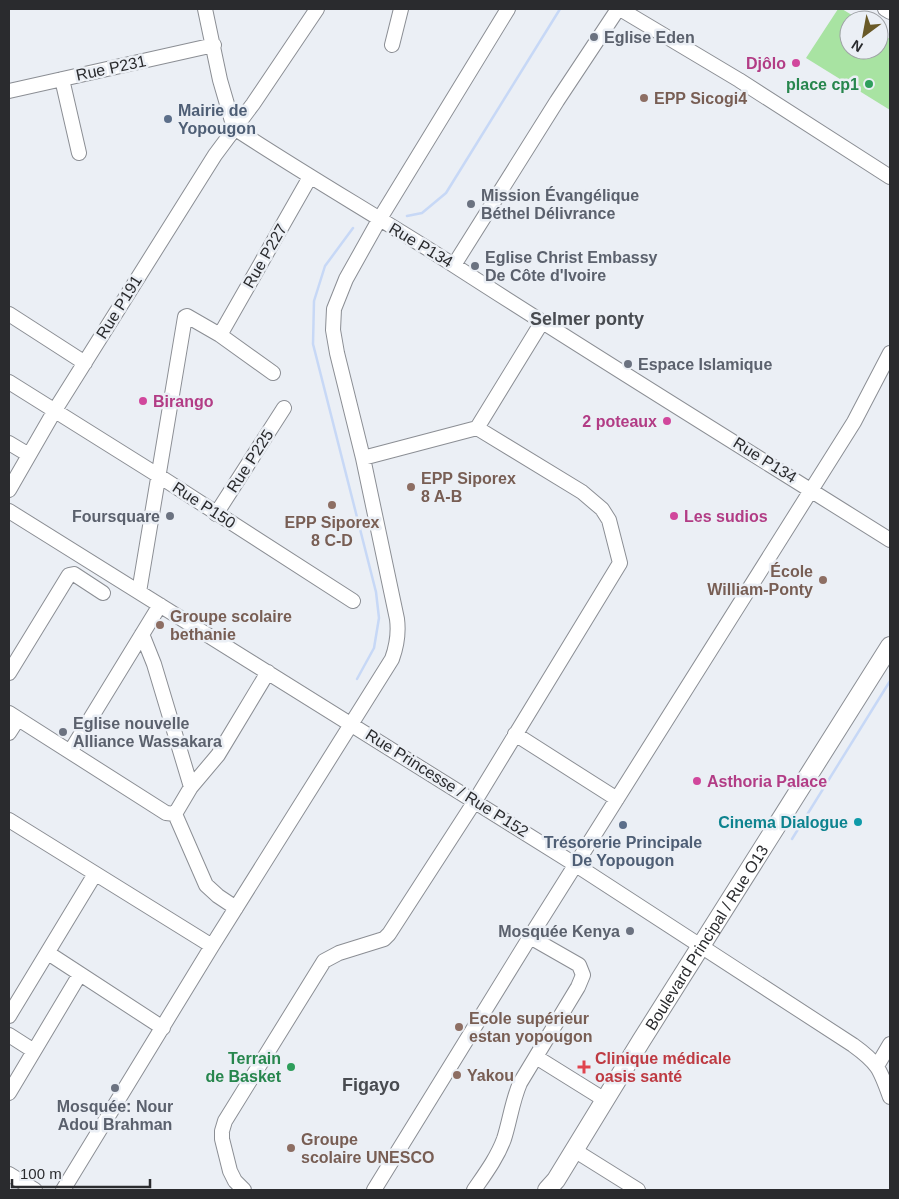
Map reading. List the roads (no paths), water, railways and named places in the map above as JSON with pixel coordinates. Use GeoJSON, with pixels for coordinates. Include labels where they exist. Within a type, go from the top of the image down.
{"type":"FeatureCollection","features":[{"type":"Feature","properties":{"kind":"main road","name":"Boulevard Principal / Rue O13"},"geometry":{"type":"LineString","coordinates":[[552,1187],[890,646]]}},
{"type":"Feature","properties":{"kind":"street"},"geometry":{"type":"LineString","coordinates":[[205,9],[220,80],[234,128]]}},
{"type":"Feature","properties":{"kind":"street","name":"Rue P191"},"geometry":{"type":"LineString","coordinates":[[9,490],[55,410],[215,154],[253,104],[317,9]]}},
{"type":"Feature","properties":{"kind":"street"},"geometry":{"type":"LineString","coordinates":[[392,45],[402,9]]}},
{"type":"Feature","properties":{"kind":"street"},"geometry":{"type":"LineString","coordinates":[[63,1190],[212,946],[392,659],[397,644],[398,631],[363,458],[337,353],[333,330],[334,309],[346,279],[379,220],[508,9]]}},
{"type":"Feature","properties":{"kind":"street"},"geometry":{"type":"LineString","coordinates":[[454,265],[557,101],[619,9],[738,80],[890,177]]}},
{"type":"Feature","properties":{"kind":"street"},"geometry":{"type":"LineString","coordinates":[[885,9],[890,12]]}},
{"type":"Feature","properties":{"kind":"street","name":"Rue P231"},"geometry":{"type":"LineString","coordinates":[[9,91],[214,45]]}},
{"type":"Feature","properties":{"kind":"street"},"geometry":{"type":"LineString","coordinates":[[62,79],[79,153]]}},
{"type":"Feature","properties":{"kind":"street","name":"Rue P134"},"geometry":{"type":"LineString","coordinates":[[234,128],[890,540]]}},
{"type":"Feature","properties":{"kind":"street","name":"Rue P227"},"geometry":{"type":"LineString","coordinates":[[220,335],[310,177]]}},
{"type":"Feature","properties":{"kind":"street"},"geometry":{"type":"LineString","coordinates":[[9,314],[84,363]]}},
{"type":"Feature","properties":{"kind":"street"},"geometry":{"type":"LineString","coordinates":[[139,592],[160,476],[185,317],[187,316],[220,335],[272,373]]}},
{"type":"Feature","properties":{"kind":"street"},"geometry":{"type":"LineString","coordinates":[[363,458],[477,428],[542,322]]}},
{"type":"Feature","properties":{"kind":"street"},"geometry":{"type":"LineString","coordinates":[[381,1188],[530,937],[854,422],[890,353]]}},
{"type":"Feature","properties":{"kind":"street","name":"Rue P150"},"geometry":{"type":"LineString","coordinates":[[9,382],[160,476],[353,601]]}},
{"type":"Feature","properties":{"kind":"street","name":"Rue P225"},"geometry":{"type":"LineString","coordinates":[[216,514],[284,408]]}},
{"type":"Feature","properties":{"kind":"street"},"geometry":{"type":"LineString","coordinates":[[244,1190],[235,1181],[230,1171],[222,1139],[225,1120],[324,961],[339,952],[384,939],[389,934],[474,801],[620,563],[609,520],[602,509],[582,492],[477,428]]}},
{"type":"Feature","properties":{"kind":"street"},"geometry":{"type":"LineString","coordinates":[[9,443],[29,455]]}},
{"type":"Feature","properties":{"kind":"street","name":"Rue Princesse / Rue P152"},"geometry":{"type":"LineString","coordinates":[[9,511],[353,724],[576,865],[853,1044],[870,1057],[877,1066]]}},
{"type":"Feature","properties":{"kind":"street"},"geometry":{"type":"LineString","coordinates":[[9,673],[69,575],[74,574],[103,593]]}},
{"type":"Feature","properties":{"kind":"street"},"geometry":{"type":"LineString","coordinates":[[70,752],[160,605]]}},
{"type":"Feature","properties":{"kind":"street"},"geometry":{"type":"LineString","coordinates":[[142,634],[154,664],[191,787]]}},
{"type":"Feature","properties":{"kind":"street"},"geometry":{"type":"LineString","coordinates":[[175,814],[191,787],[218,755],[268,672]]}},
{"type":"Feature","properties":{"kind":"street"},"geometry":{"type":"LineString","coordinates":[[9,733],[13,716],[166,813],[175,814]]}},
{"type":"Feature","properties":{"kind":"street"},"geometry":{"type":"LineString","coordinates":[[515,734],[617,798]]}},
{"type":"Feature","properties":{"kind":"street"},"geometry":{"type":"LineString","coordinates":[[175,814],[206,885],[236,908]]}},
{"type":"Feature","properties":{"kind":"street"},"geometry":{"type":"LineString","coordinates":[[11,827],[95,874],[212,946]]}},
{"type":"Feature","properties":{"kind":"street"},"geometry":{"type":"LineString","coordinates":[[9,1016],[95,874]]}},
{"type":"Feature","properties":{"kind":"street"},"geometry":{"type":"LineString","coordinates":[[474,1190],[498,1152],[504,1138],[513,1100],[520,1083],[578,987],[583,975],[579,965],[530,937]]}},
{"type":"Feature","properties":{"kind":"street"},"geometry":{"type":"LineString","coordinates":[[48,953],[163,1028]]}},
{"type":"Feature","properties":{"kind":"street"},"geometry":{"type":"LineString","coordinates":[[9,1093],[80,974]]}},
{"type":"Feature","properties":{"kind":"street"},"geometry":{"type":"LineString","coordinates":[[9,1036],[34,1051]]}},
{"type":"Feature","properties":{"kind":"street"},"geometry":{"type":"LineString","coordinates":[[890,1044],[877,1066],[890,1097]]}},
{"type":"Feature","properties":{"kind":"street"},"geometry":{"type":"LineString","coordinates":[[536,1057],[605,1100]]}},
{"type":"Feature","properties":{"kind":"street"},"geometry":{"type":"LineString","coordinates":[[574,1150],[638,1190]]}},
{"type":"Feature","properties":{"kind":"street"},"geometry":{"type":"LineString","coordinates":[[9,1174],[35,1190]]}},
{"type":"Feature","properties":{"kind":"waterway"},"geometry":{"type":"LineString","coordinates":[[407,216],[422,213],[446,193],[560,9]]}},
{"type":"Feature","properties":{"kind":"waterway"},"geometry":{"type":"LineString","coordinates":[[353,228],[325,266],[314,301],[313,344],[376,592],[379,618],[374,648],[357,679]]}},
{"type":"Feature","properties":{"kind":"waterway"},"geometry":{"type":"LineString","coordinates":[[792,839],[890,681]]}},
{"type":"Feature","properties":{"kind":"place","name":"Eglise Eden"},"geometry":{"type":"Point","coordinates":[594,37]}},
{"type":"Feature","properties":{"kind":"place","name":"Djôlo"},"geometry":{"type":"Point","coordinates":[796,63]}},
{"type":"Feature","properties":{"kind":"place","name":"place cp1"},"geometry":{"type":"Point","coordinates":[869,84]}},
{"type":"Feature","properties":{"kind":"place","name":"EPP Sicogi4"},"geometry":{"type":"Point","coordinates":[644,98]}},
{"type":"Feature","properties":{"kind":"place","name":"Mairie de Yopougon"},"geometry":{"type":"Point","coordinates":[168,119]}},
{"type":"Feature","properties":{"kind":"place","name":"Mission Évangélique Béthel Délivrance"},"geometry":{"type":"Point","coordinates":[471,204]}},
{"type":"Feature","properties":{"kind":"place","name":"Eglise Christ Embassy De Côte d'Ivoire"},"geometry":{"type":"Point","coordinates":[475,266]}},
{"type":"Feature","properties":{"kind":"place","name":"Espace Islamique"},"geometry":{"type":"Point","coordinates":[628,364]}},
{"type":"Feature","properties":{"kind":"place","name":"Birango"},"geometry":{"type":"Point","coordinates":[143,401]}},
{"type":"Feature","properties":{"kind":"place","name":"2 poteaux"},"geometry":{"type":"Point","coordinates":[667,421]}},
{"type":"Feature","properties":{"kind":"place","name":"EPP Siporex 8 A-B"},"geometry":{"type":"Point","coordinates":[411,487]}},
{"type":"Feature","properties":{"kind":"place","name":"EPP Siporex 8 C-D"},"geometry":{"type":"Point","coordinates":[332,505]}},
{"type":"Feature","properties":{"kind":"place","name":"Foursquare"},"geometry":{"type":"Point","coordinates":[170,516]}},
{"type":"Feature","properties":{"kind":"place","name":"Les sudios"},"geometry":{"type":"Point","coordinates":[674,516]}},
{"type":"Feature","properties":{"kind":"place","name":"École William-Ponty"},"geometry":{"type":"Point","coordinates":[823,580]}},
{"type":"Feature","properties":{"kind":"place","name":"Groupe scolaire bethanie"},"geometry":{"type":"Point","coordinates":[160,625]}},
{"type":"Feature","properties":{"kind":"place","name":"Eglise nouvelle Alliance Wassakara"},"geometry":{"type":"Point","coordinates":[63,732]}},
{"type":"Feature","properties":{"kind":"place","name":"Asthoria Palace"},"geometry":{"type":"Point","coordinates":[697,781]}},
{"type":"Feature","properties":{"kind":"place","name":"Cinema Dialogue"},"geometry":{"type":"Point","coordinates":[858,822]}},
{"type":"Feature","properties":{"kind":"place","name":"Trésorerie Principale De Yopougon"},"geometry":{"type":"Point","coordinates":[623,825]}},
{"type":"Feature","properties":{"kind":"place","name":"Mosquée Kenya"},"geometry":{"type":"Point","coordinates":[630,931]}},
{"type":"Feature","properties":{"kind":"place","name":"Ecole supérieur estan yopougon"},"geometry":{"type":"Point","coordinates":[459,1027]}},
{"type":"Feature","properties":{"kind":"place","name":"Terrain de Basket"},"geometry":{"type":"Point","coordinates":[291,1067]}},
{"type":"Feature","properties":{"kind":"place","name":"Clinique médicale oasis santé"},"geometry":{"type":"Point","coordinates":[584,1067]}},
{"type":"Feature","properties":{"kind":"place","name":"Yakou"},"geometry":{"type":"Point","coordinates":[457,1075]}},
{"type":"Feature","properties":{"kind":"place","name":"Mosquée: Nour Adou Brahman"},"geometry":{"type":"Point","coordinates":[115,1088]}},
{"type":"Feature","properties":{"kind":"place","name":"Groupe scolaire UNESCO"},"geometry":{"type":"Point","coordinates":[291,1148]}},
{"type":"Feature","properties":{"kind":"district","name":"Selmer ponty"},"geometry":{"type":"Point","coordinates":[587,319]}},
{"type":"Feature","properties":{"kind":"district","name":"Figayo"},"geometry":{"type":"Point","coordinates":[371,1085]}}]}
